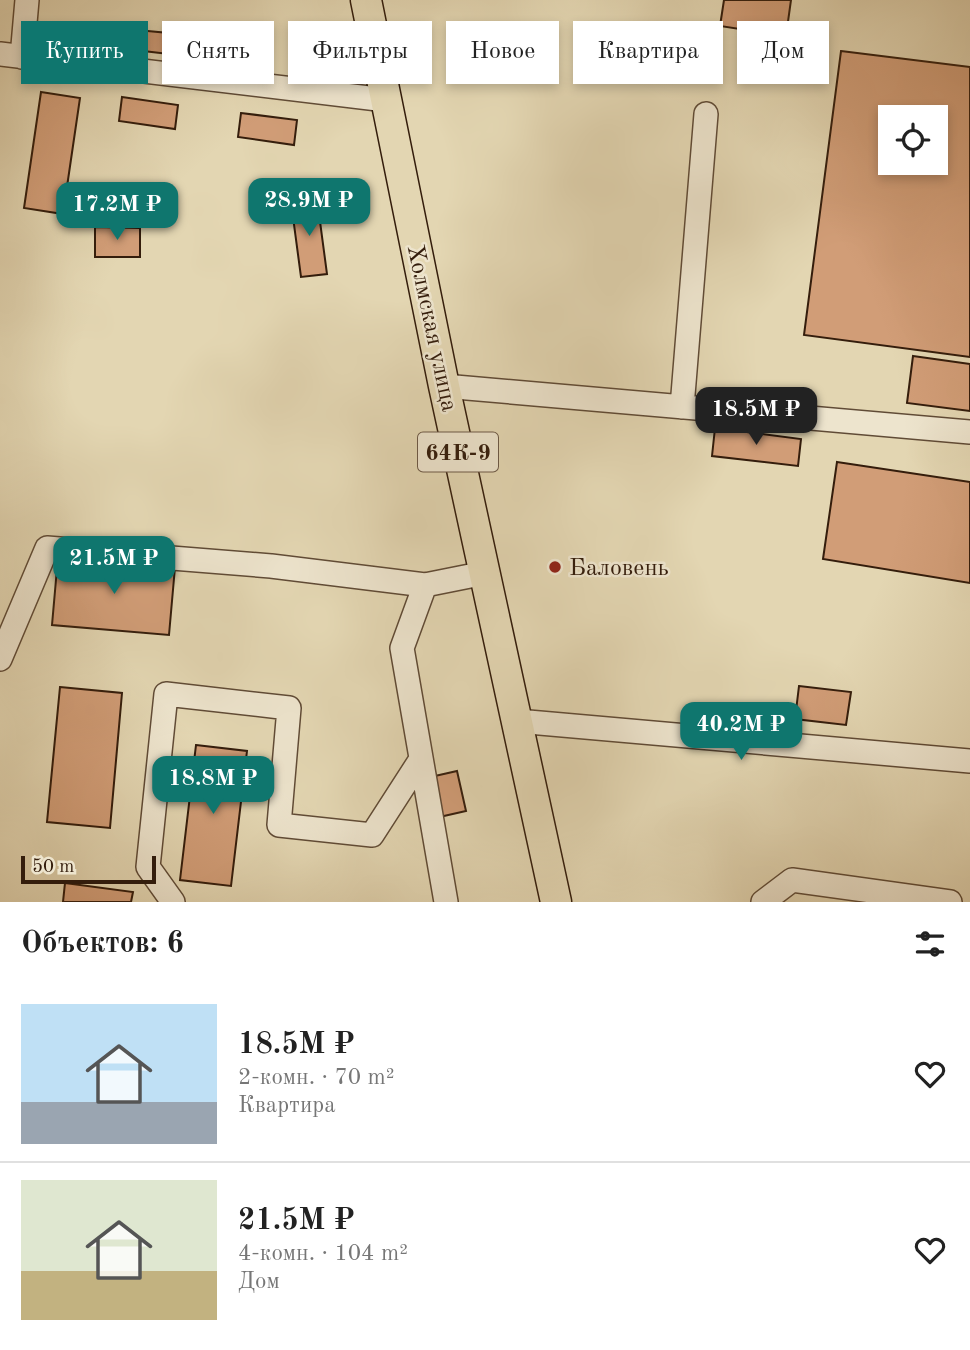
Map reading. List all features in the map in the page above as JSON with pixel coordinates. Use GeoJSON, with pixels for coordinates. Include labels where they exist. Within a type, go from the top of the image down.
{"type":"FeatureCollection","features":[{"type":"Feature","properties":{"kind":"main road","name":"Холмская улица"},"geometry":{"type":"LineString","coordinates":[[366,0],[444,386],[556,902]]}},
{"type":"Feature","properties":{"kind":"street"},"geometry":{"type":"LineString","coordinates":[[27,0],[11,55],[386,100]]}},
{"type":"Feature","properties":{"kind":"street"},"geometry":{"type":"LineString","coordinates":[[681,407],[706,114]]}},
{"type":"Feature","properties":{"kind":"street"},"geometry":{"type":"LineString","coordinates":[[444,386],[970,432]]}},
{"type":"Feature","properties":{"kind":"street"},"geometry":{"type":"LineString","coordinates":[[0,659],[47,548],[271,565],[425,585],[485,573]]}},
{"type":"Feature","properties":{"kind":"street"},"geometry":{"type":"LineString","coordinates":[[425,585],[401,648],[446,902]]}},
{"type":"Feature","properties":{"kind":"street"},"geometry":{"type":"LineString","coordinates":[[173,902],[148,867],[166,694],[289,708],[279,825],[372,835],[421,759]]}},
{"type":"Feature","properties":{"kind":"street"},"geometry":{"type":"LineString","coordinates":[[517,721],[970,761]]}},
{"type":"Feature","properties":{"kind":"street"},"geometry":{"type":"LineString","coordinates":[[763,902],[792,880],[950,902]]}},
{"type":"Feature","properties":{"kind":"building"},"geometry":{"type":"Polygon","coordinates":[[[724,0],[791,0],[788,21],[737,21],[737,29],[723,26],[721,21],[724,0]]]}},
{"type":"Feature","properties":{"kind":"building"},"geometry":{"type":"Polygon","coordinates":[[[148,31],[162,32],[162,53],[148,52],[148,31]]]}},
{"type":"Feature","properties":{"kind":"building"},"geometry":{"type":"Polygon","coordinates":[[[841,51],[970,67],[970,357],[804,335],[841,51]]]}},
{"type":"Feature","properties":{"kind":"building"},"geometry":{"type":"Polygon","coordinates":[[[41,92],[80,98],[63,214],[24,208],[41,92]]]}},
{"type":"Feature","properties":{"kind":"building"},"geometry":{"type":"Polygon","coordinates":[[[122,97],[178,105],[175,129],[119,121],[122,97]]]}},
{"type":"Feature","properties":{"kind":"building"},"geometry":{"type":"Polygon","coordinates":[[[241,113],[297,120],[294,145],[238,137],[241,113]]]}},
{"type":"Feature","properties":{"kind":"building"},"geometry":{"type":"Polygon","coordinates":[[[317,199],[327,274],[301,277],[291,202],[317,199]]]}},
{"type":"Feature","properties":{"kind":"building"},"geometry":{"type":"Polygon","coordinates":[[[95,227],[140,228],[140,257],[95,257],[95,227]]]}},
{"type":"Feature","properties":{"kind":"building"},"geometry":{"type":"Polygon","coordinates":[[[913,356],[970,364],[970,411],[907,403],[913,356]]]}},
{"type":"Feature","properties":{"kind":"building"},"geometry":{"type":"Polygon","coordinates":[[[715,428],[801,439],[798,466],[712,456],[715,428]]]}},
{"type":"Feature","properties":{"kind":"building"},"geometry":{"type":"Polygon","coordinates":[[[837,462],[970,482],[970,583],[823,559],[837,462]]]}},
{"type":"Feature","properties":{"kind":"building"},"geometry":{"type":"Polygon","coordinates":[[[58,557],[175,567],[169,635],[52,625],[58,557]]]}},
{"type":"Feature","properties":{"kind":"building"},"geometry":{"type":"Polygon","coordinates":[[[799,686],[851,692],[846,725],[795,719],[799,686]]]}},
{"type":"Feature","properties":{"kind":"building"},"geometry":{"type":"Polygon","coordinates":[[[60,687],[122,693],[110,828],[47,822],[60,687]]]}},
{"type":"Feature","properties":{"kind":"building"},"geometry":{"type":"Polygon","coordinates":[[[196,745],[247,751],[231,886],[180,880],[196,745]]]}},
{"type":"Feature","properties":{"kind":"building"},"geometry":{"type":"Polygon","coordinates":[[[457,771],[466,811],[435,818],[426,778],[457,771]]]}},
{"type":"Feature","properties":{"kind":"building"},"geometry":{"type":"Polygon","coordinates":[[[65,883],[133,892],[131,902],[63,902],[65,883]]]}},
{"type":"Feature","properties":{"kind":"place","name":"Баловень"},"geometry":{"type":"Point","coordinates":[555,567]}}]}
